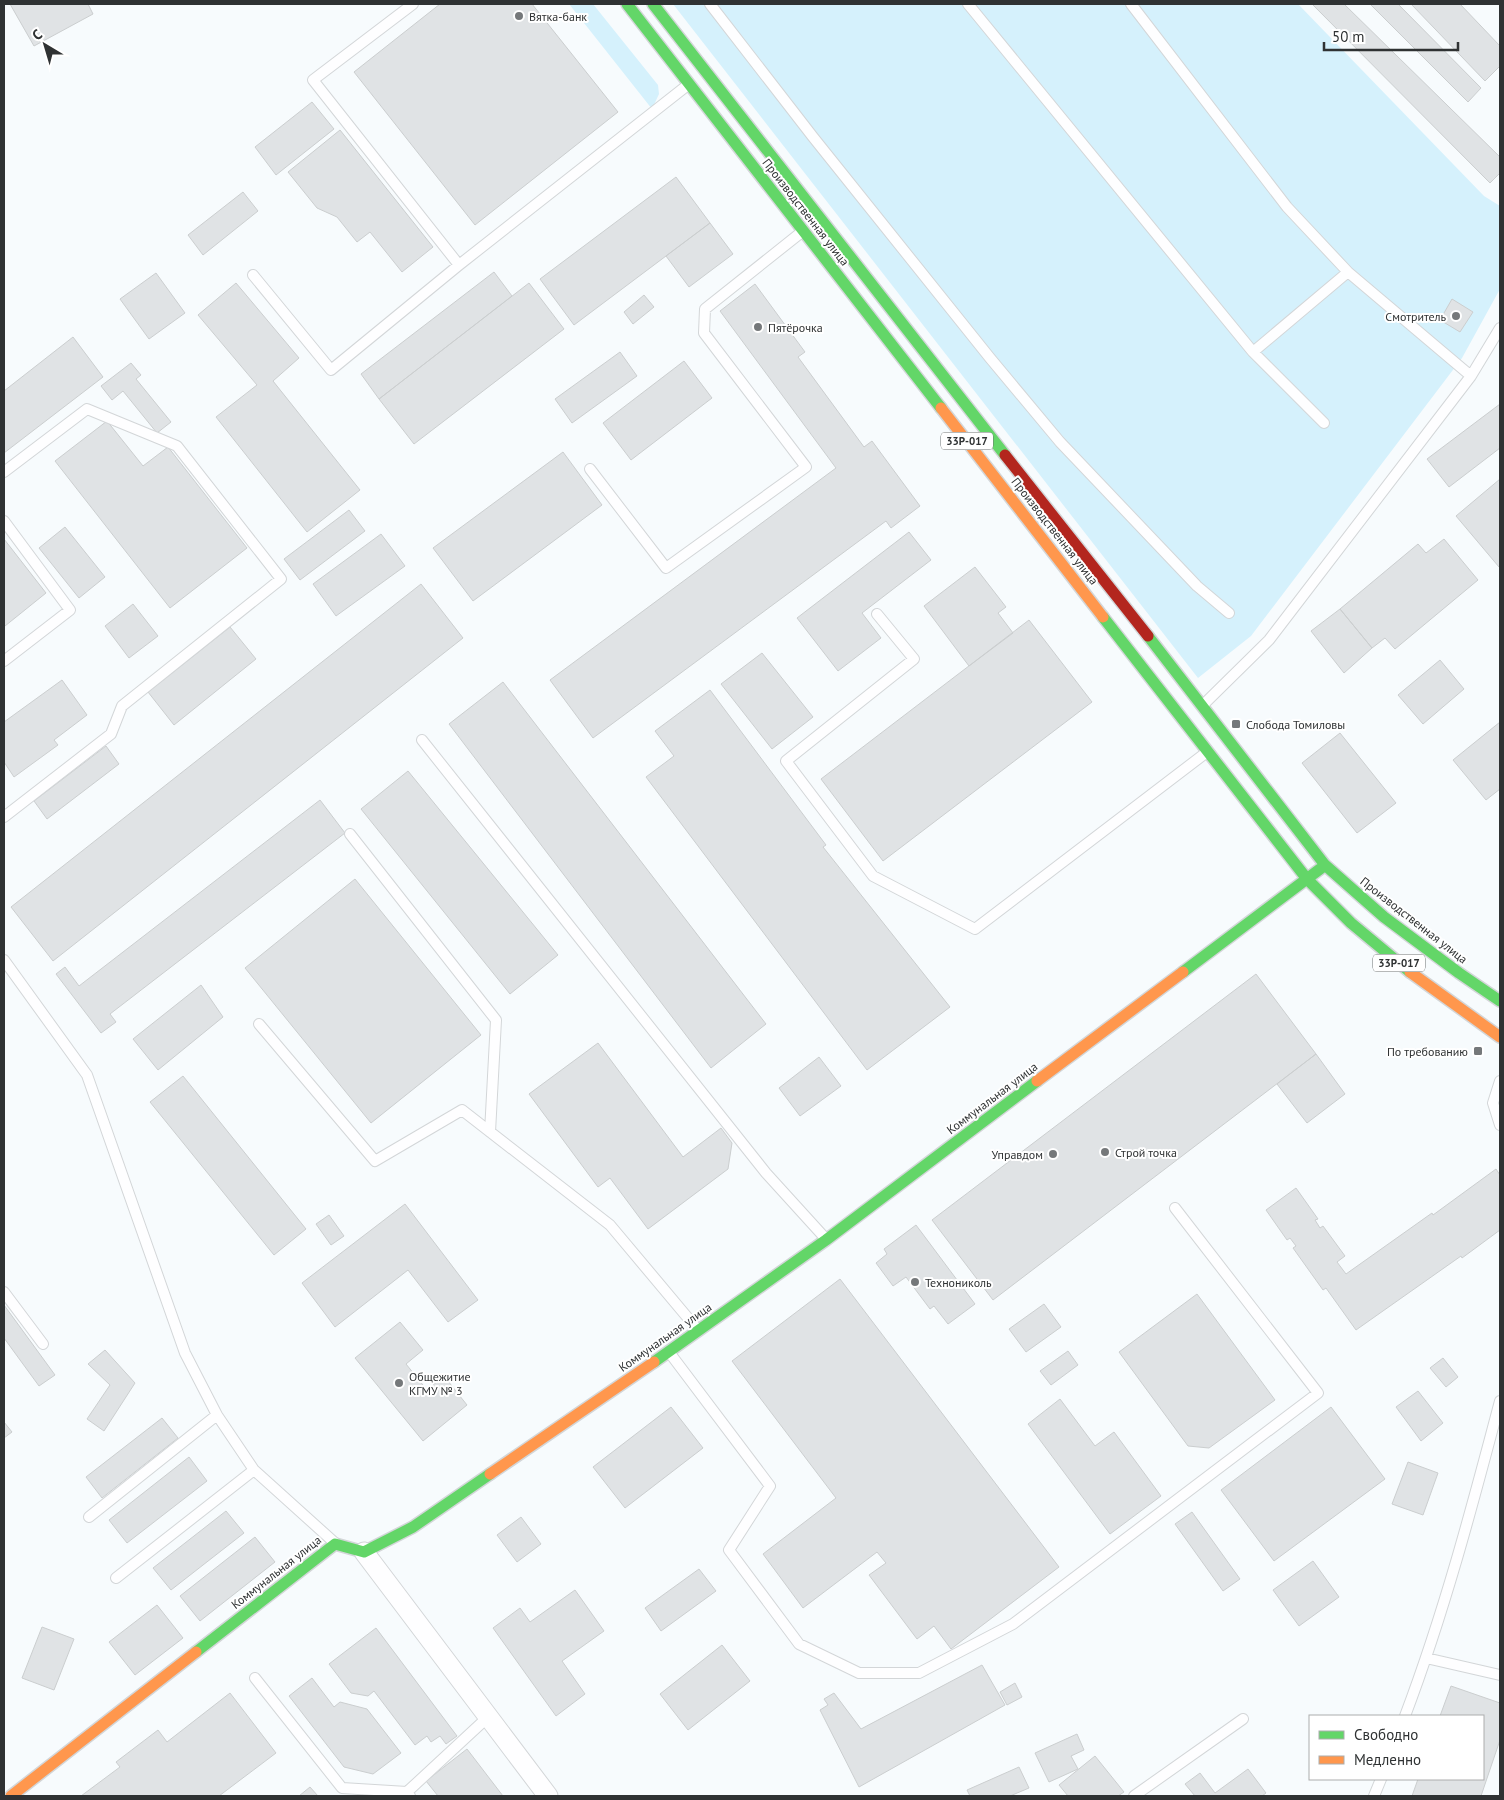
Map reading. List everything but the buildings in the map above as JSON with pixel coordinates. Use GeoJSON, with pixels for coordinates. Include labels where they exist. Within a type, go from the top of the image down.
{"type":"FeatureCollection","features":[{"type":"Feature","properties":{"kind":"main road","name":"Производственная улица"},"geometry":{"type":"LineString","coordinates":[[627,4],[1307,879],[1327,901],[1378,948],[1500,1037]]}},
{"type":"Feature","properties":{"kind":"main road","name":"Производственная улица"},"geometry":{"type":"LineString","coordinates":[[653,4],[1325,865],[1384,917],[1500,1001]]}},
{"type":"Feature","properties":{"kind":"main road","name":"Коммунальная улица"},"geometry":{"type":"LineString","coordinates":[[11,1796],[25,1792],[336,1544],[364,1552],[413,1527],[669,1352],[826,1240],[1325,865]]}},
{"type":"Feature","properties":{"kind":"street"},"geometry":{"type":"LineString","coordinates":[[364,1552],[548,1796]]}},
{"type":"Feature","properties":{"kind":"lane"},"geometry":{"type":"LineString","coordinates":[[413,4],[313,80],[460,265]]}},
{"type":"Feature","properties":{"kind":"lane"},"geometry":{"type":"LineString","coordinates":[[710,4],[813,137],[990,358],[1060,442],[1197,586],[1228,612]]}},
{"type":"Feature","properties":{"kind":"lane"},"geometry":{"type":"LineString","coordinates":[[968,4],[1253,352],[1324,422]]}},
{"type":"Feature","properties":{"kind":"lane"},"geometry":{"type":"LineString","coordinates":[[1131,4],[1287,207],[1348,272],[1471,376]]}},
{"type":"Feature","properties":{"kind":"lane"},"geometry":{"type":"LineString","coordinates":[[253,275],[331,370],[460,265],[689,84]]}},
{"type":"Feature","properties":{"kind":"lane"},"geometry":{"type":"LineString","coordinates":[[590,469],[666,568],[806,467],[704,333],[705,309],[804,230]]}},
{"type":"Feature","properties":{"kind":"lane"},"geometry":{"type":"LineString","coordinates":[[1253,352],[1348,272]]}},
{"type":"Feature","properties":{"kind":"lane"},"geometry":{"type":"LineString","coordinates":[[1202,706],[1269,640],[1471,376],[1500,328]]}},
{"type":"Feature","properties":{"kind":"lane"},"geometry":{"type":"LineString","coordinates":[[4,472],[87,409],[177,446],[281,579],[122,706],[111,734],[4,817]]}},
{"type":"Feature","properties":{"kind":"lane"},"geometry":{"type":"LineString","coordinates":[[4,521],[70,610],[4,661]]}},
{"type":"Feature","properties":{"kind":"lane"},"geometry":{"type":"LineString","coordinates":[[877,614],[914,659],[786,760],[873,876],[975,929],[1208,751]]}},
{"type":"Feature","properties":{"kind":"lane"},"geometry":{"type":"LineString","coordinates":[[422,740],[766,1173],[826,1240]]}},
{"type":"Feature","properties":{"kind":"lane"},"geometry":{"type":"LineString","coordinates":[[350,834],[496,1020],[490,1132]]}},
{"type":"Feature","properties":{"kind":"lane"},"geometry":{"type":"LineString","coordinates":[[4,960],[87,1075],[185,1353],[217,1415],[254,1470],[336,1544]]}},
{"type":"Feature","properties":{"kind":"lane"},"geometry":{"type":"LineString","coordinates":[[258,1024],[375,1161],[462,1110],[610,1225],[699,1330]]}},
{"type":"Feature","properties":{"kind":"lane"},"geometry":{"type":"LineString","coordinates":[[1500,1081],[1493,1103],[1500,1125]]}},
{"type":"Feature","properties":{"kind":"lane"},"geometry":{"type":"LineString","coordinates":[[669,1352],[770,1486],[729,1550],[799,1644],[859,1673],[919,1673],[1013,1624],[1318,1393],[1175,1208]]}},
{"type":"Feature","properties":{"kind":"lane"},"geometry":{"type":"LineString","coordinates":[[4,1292],[42,1344]]}},
{"type":"Feature","properties":{"kind":"lane"},"geometry":{"type":"LineString","coordinates":[[1404,1715],[1426,1658],[1468,1525],[1500,1401]]}},
{"type":"Feature","properties":{"kind":"lane"},"geometry":{"type":"LineString","coordinates":[[89,1517],[217,1415]]}},
{"type":"Feature","properties":{"kind":"lane"},"geometry":{"type":"LineString","coordinates":[[116,1578],[254,1470]]}},
{"type":"Feature","properties":{"kind":"lane"},"geometry":{"type":"LineString","coordinates":[[1426,1658],[1500,1675]]}},
{"type":"Feature","properties":{"kind":"lane"},"geometry":{"type":"LineString","coordinates":[[255,1678],[342,1788],[408,1794],[488,1717]]}},
{"type":"Feature","properties":{"kind":"lane"},"geometry":{"type":"LineString","coordinates":[[1134,1796],[1243,1719]]}},
{"type":"Feature","properties":{"kind":"lane"},"geometry":{"type":"LineString","coordinates":[[1374,1796],[1381,1780]]}},
{"type":"Feature","properties":{"kind":"shaded area"},"geometry":{"type":"Polygon","coordinates":[[[569,4],[593,4],[658,85],[659,94],[652,109],[569,4]]]}},
{"type":"Feature","properties":{"kind":"shaded area"},"geometry":{"type":"Polygon","coordinates":[[[673,4],[1298,4],[1484,196],[1500,206],[1500,289],[1462,358],[1251,636],[1198,678],[673,4]]]}},
{"type":"Feature","properties":{"kind":"traffic: fast"},"geometry":{"type":"LineString","coordinates":[[627,4],[941,408]]}},
{"type":"Feature","properties":{"kind":"traffic: fast"},"geometry":{"type":"LineString","coordinates":[[653,4],[1005,455]]}},
{"type":"Feature","properties":{"kind":"traffic: fast"},"geometry":{"type":"LineString","coordinates":[[1103,617],[1307,879],[1351,923],[1410,972]]}},
{"type":"Feature","properties":{"kind":"traffic: fast"},"geometry":{"type":"LineString","coordinates":[[1148,636],[1325,865],[1384,917],[1500,1001]]}},
{"type":"Feature","properties":{"kind":"traffic: fast"},"geometry":{"type":"LineString","coordinates":[[1183,972],[1324,866]]}},
{"type":"Feature","properties":{"kind":"traffic: fast"},"geometry":{"type":"LineString","coordinates":[[654,1362],[826,1240],[1037,1081]]}},
{"type":"Feature","properties":{"kind":"traffic: fast"},"geometry":{"type":"LineString","coordinates":[[196,1652],[335,1544],[364,1552],[413,1527],[490,1474]]}},
{"type":"Feature","properties":{"kind":"traffic: slow"},"geometry":{"type":"LineString","coordinates":[[941,408],[1103,617]]}},
{"type":"Feature","properties":{"kind":"traffic: slow"},"geometry":{"type":"LineString","coordinates":[[1037,1081],[1183,972]]}},
{"type":"Feature","properties":{"kind":"traffic: slow"},"geometry":{"type":"LineString","coordinates":[[1410,972],[1500,1037]]}},
{"type":"Feature","properties":{"kind":"traffic: slow"},"geometry":{"type":"LineString","coordinates":[[490,1474],[654,1362]]}},
{"type":"Feature","properties":{"kind":"traffic: slow"},"geometry":{"type":"LineString","coordinates":[[11,1796],[196,1652]]}},
{"type":"Feature","properties":{"kind":"traffic: jam"},"geometry":{"type":"LineString","coordinates":[[1005,455],[1148,636]]}},
{"type":"Feature","properties":{"kind":"place","name":"Вятка-банк"},"geometry":{"type":"Point","coordinates":[519,16]}},
{"type":"Feature","properties":{"kind":"place","name":"Смотритель"},"geometry":{"type":"Point","coordinates":[1456,316]}},
{"type":"Feature","properties":{"kind":"place","name":"Пятёрочка"},"geometry":{"type":"Point","coordinates":[758,327]}},
{"type":"Feature","properties":{"kind":"place","name":"Слобода Томиловы"},"geometry":{"type":"Point","coordinates":[1236,724]}},
{"type":"Feature","properties":{"kind":"place","name":"По требованию"},"geometry":{"type":"Point","coordinates":[1478,1051]}},
{"type":"Feature","properties":{"kind":"place","name":"Строй точка"},"geometry":{"type":"Point","coordinates":[1105,1152]}},
{"type":"Feature","properties":{"kind":"place","name":"Управдом"},"geometry":{"type":"Point","coordinates":[1053,1154]}},
{"type":"Feature","properties":{"kind":"place","name":"Технониколь"},"geometry":{"type":"Point","coordinates":[915,1282]}},
{"type":"Feature","properties":{"kind":"place","name":"Общежитие КГМУ № 3"},"geometry":{"type":"Point","coordinates":[399,1383]}}]}
